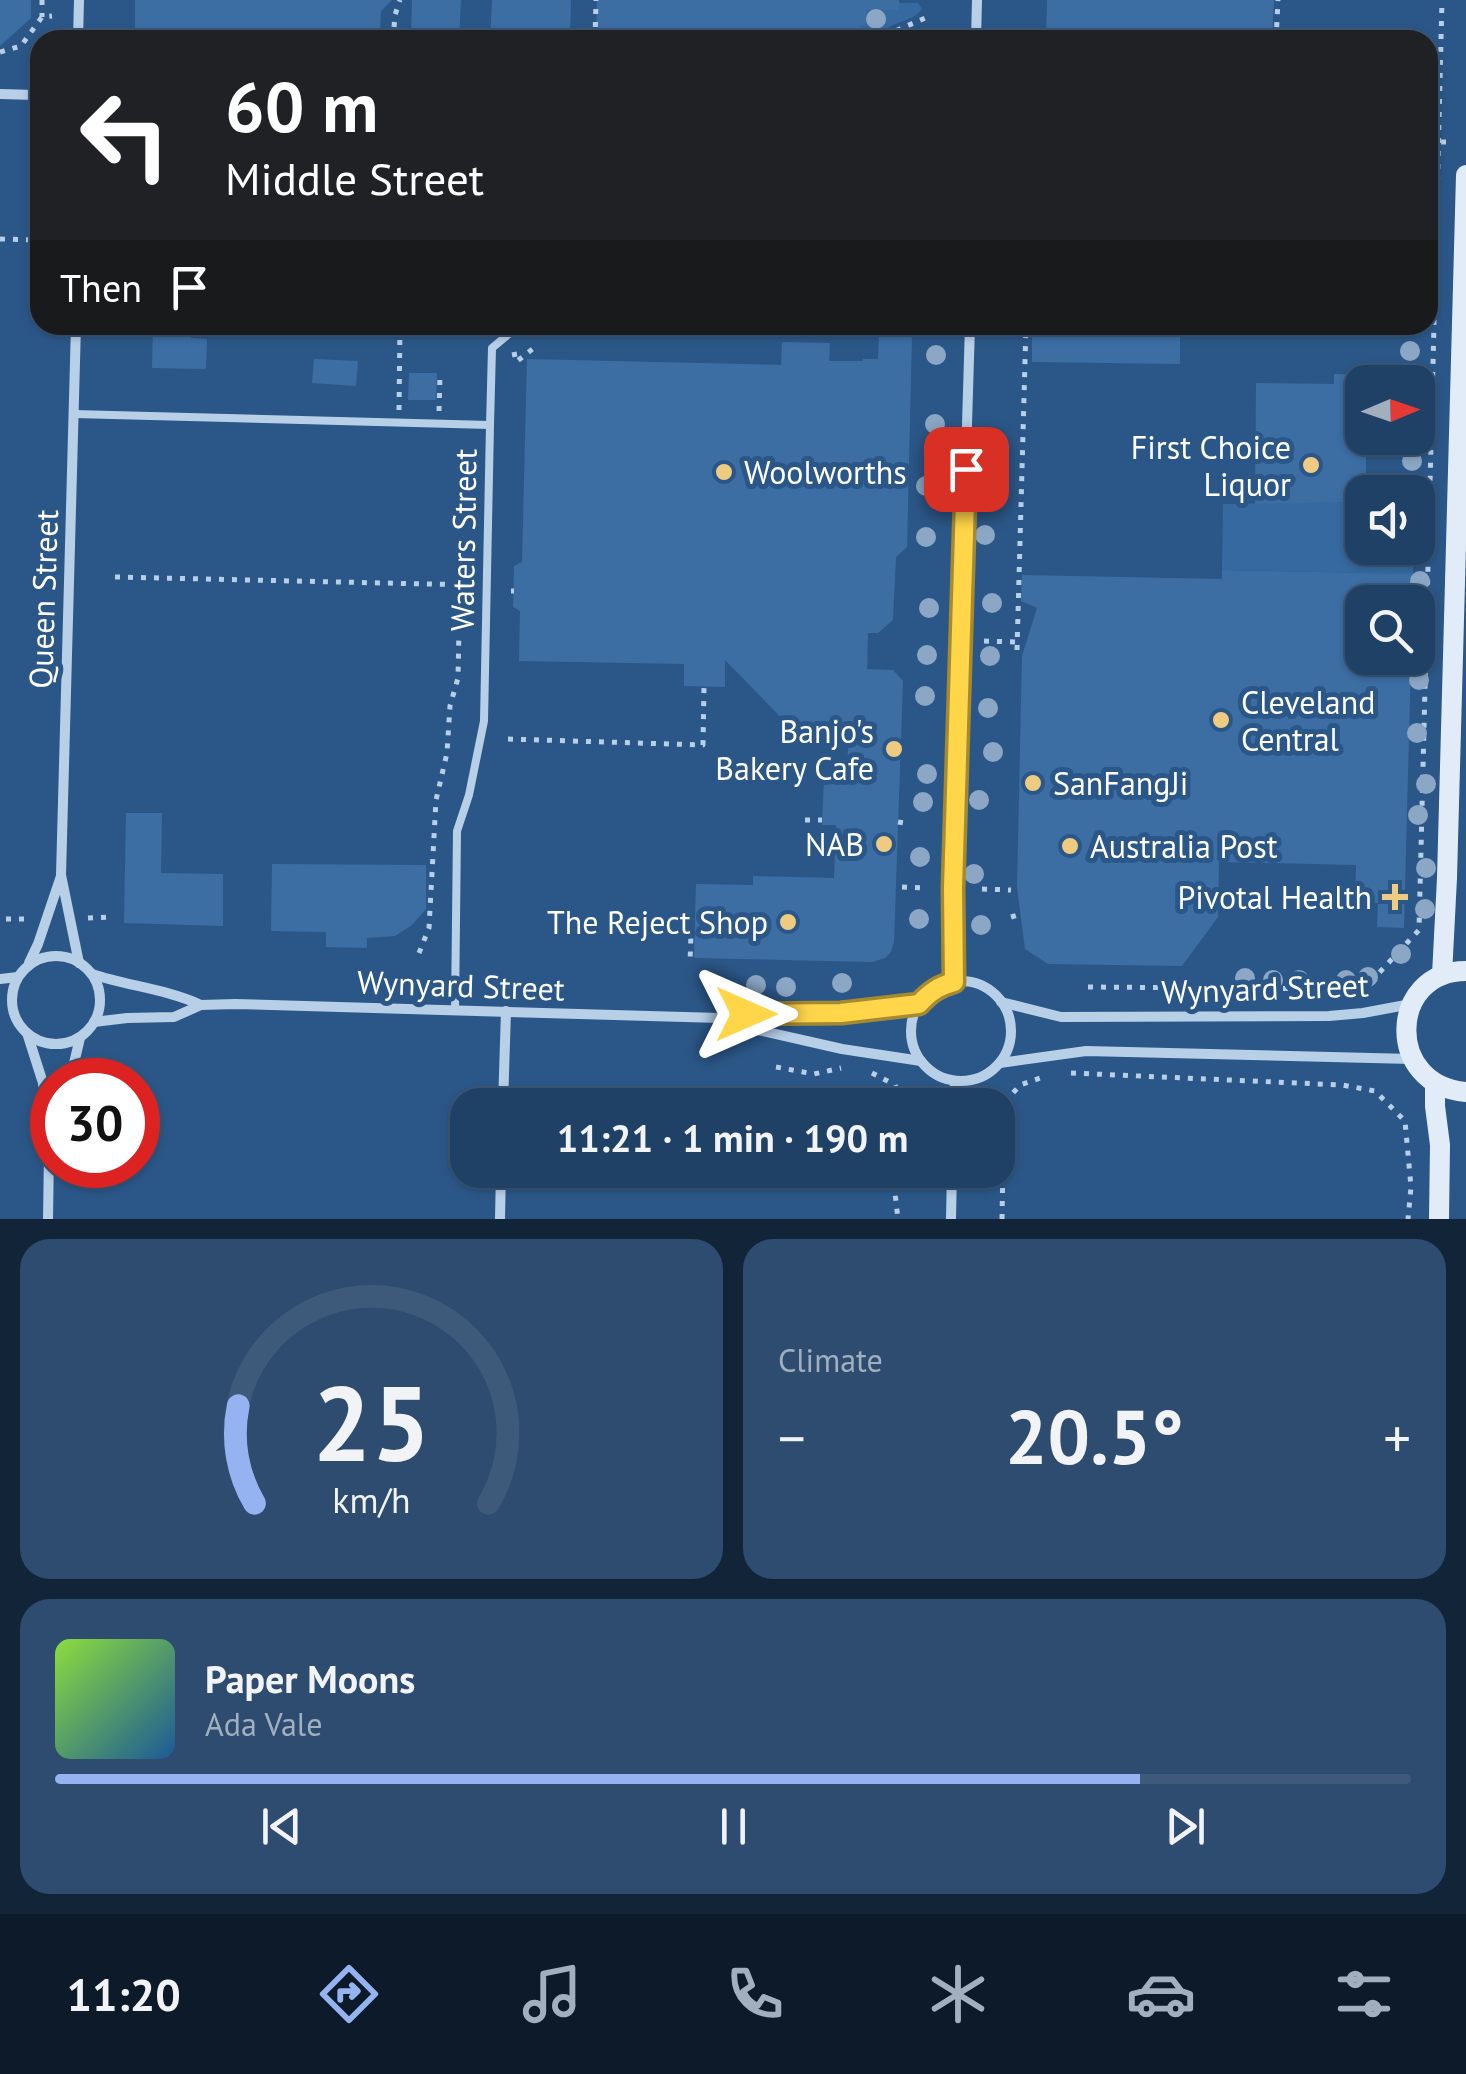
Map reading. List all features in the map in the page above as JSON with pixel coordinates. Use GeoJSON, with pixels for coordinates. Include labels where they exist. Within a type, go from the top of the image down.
{"type":"FeatureCollection","features":[{"type":"Feature","properties":{"kind":"main road"},"geometry":{"type":"LineString","coordinates":[[1442,975],[1448,878],[1466,175]]}},
{"type":"Feature","properties":{"kind":"main road"},"geometry":{"type":"LineString","coordinates":[[1466,971],[1442,975],[1430,982],[1411,1004],[1406,1022],[1406,1042],[1422,1073],[1435,1084],[1466,1092]]}},
{"type":"Feature","properties":{"kind":"main road"},"geometry":{"type":"LineString","coordinates":[[1435,1084],[1440,1136],[1439,1219]]}},
{"type":"Feature","properties":{"kind":"street"},"geometry":{"type":"LineString","coordinates":[[78,30],[79,0]]}},
{"type":"Feature","properties":{"kind":"street"},"geometry":{"type":"LineString","coordinates":[[976,30],[977,0]]}},
{"type":"Feature","properties":{"kind":"street"},"geometry":{"type":"LineString","coordinates":[[0,94],[30,95]]}},
{"type":"Feature","properties":{"kind":"street","name":"Queen Street"},"geometry":{"type":"LineString","coordinates":[[76,335],[61,875],[79,962]]}},
{"type":"Feature","properties":{"kind":"street"},"geometry":{"type":"LineString","coordinates":[[954,982],[953,888],[970,335]]}},
{"type":"Feature","properties":{"kind":"street","name":"Queen Street"},"geometry":{"type":"LineString","coordinates":[[28,966],[61,875]]}},
{"type":"Feature","properties":{"kind":"street"},"geometry":{"type":"LineString","coordinates":[[28,1035],[53,1045],[68,1043],[80,1038],[94,1022],[100,1002],[96,982],[79,962],[66,957],[40,959],[18,977],[12,990],[14,1017],[28,1035],[35,1058]]}},
{"type":"Feature","properties":{"kind":"street","name":"Wynyard Street"},"geometry":{"type":"LineString","coordinates":[[90,973],[123,984],[174,993],[201,1005],[720,1018],[841,1013],[919,1004]]}},
{"type":"Feature","properties":{"kind":"street"},"geometry":{"type":"LineString","coordinates":[[0,979],[18,977]]}},
{"type":"Feature","properties":{"kind":"street"},"geometry":{"type":"LineString","coordinates":[[954,982],[980,985],[992,992],[1009,1016],[1011,1032],[1000,1063],[988,1074],[955,1082],[930,1071],[920,1061],[911,1033],[913,1018],[928,993],[954,982]]}},
{"type":"Feature","properties":{"kind":"street","name":"Wynyard Street"},"geometry":{"type":"LineString","coordinates":[[1001,1002],[1061,1018],[1329,1016],[1411,1004]]}},
{"type":"Feature","properties":{"kind":"street","name":"Wynyard Street"},"geometry":{"type":"LineString","coordinates":[[94,1022],[174,1016],[201,1005]]}},
{"type":"Feature","properties":{"kind":"street"},"geometry":{"type":"LineString","coordinates":[[504,1088],[506,1011]]}},
{"type":"Feature","properties":{"kind":"street"},"geometry":{"type":"LineString","coordinates":[[0,1016],[14,1017]]}},
{"type":"Feature","properties":{"kind":"street","name":"Wynyard Street"},"geometry":{"type":"LineString","coordinates":[[720,1018],[842,1049],[920,1061]]}},
{"type":"Feature","properties":{"kind":"street"},"geometry":{"type":"LineString","coordinates":[[75,1058],[80,1038]]}},
{"type":"Feature","properties":{"kind":"street","name":"Wynyard Street"},"geometry":{"type":"LineString","coordinates":[[1000,1063],[1086,1051],[1412,1060]]}},
{"type":"Feature","properties":{"kind":"street"},"geometry":{"type":"LineString","coordinates":[[955,1082],[955,1088]]}},
{"type":"Feature","properties":{"kind":"street"},"geometry":{"type":"LineString","coordinates":[[48,1188],[48,1219]]}},
{"type":"Feature","properties":{"kind":"street"},"geometry":{"type":"LineString","coordinates":[[500,1219],[501,1188]]}},
{"type":"Feature","properties":{"kind":"street"},"geometry":{"type":"LineString","coordinates":[[951,1219],[952,1188]]}},
{"type":"Feature","properties":{"kind":"lane"},"geometry":{"type":"LineString","coordinates":[[490,425],[492,348],[507,335]]}},
{"type":"Feature","properties":{"kind":"lane","name":"Waters Street"},"geometry":{"type":"LineString","coordinates":[[74,414],[490,425],[484,721],[469,796],[457,831],[456,1010]]}},
{"type":"Feature","properties":{"kind":"path"},"geometry":{"type":"LineString","coordinates":[[33,30],[42,17],[42,0]]}},
{"type":"Feature","properties":{"kind":"path"},"geometry":{"type":"LineString","coordinates":[[394,30],[400,0]]}},
{"type":"Feature","properties":{"kind":"path"},"geometry":{"type":"LineString","coordinates":[[595,30],[596,0]]}},
{"type":"Feature","properties":{"kind":"path"},"geometry":{"type":"LineString","coordinates":[[1276,30],[1278,0]]}},
{"type":"Feature","properties":{"kind":"path"},"geometry":{"type":"LineString","coordinates":[[1438,181],[1442,0]]}},
{"type":"Feature","properties":{"kind":"path"},"geometry":{"type":"LineString","coordinates":[[898,30],[932,15]]}},
{"type":"Feature","properties":{"kind":"path"},"geometry":{"type":"LineString","coordinates":[[42,17],[52,16]]}},
{"type":"Feature","properties":{"kind":"path"},"geometry":{"type":"LineString","coordinates":[[0,52],[21,46],[30,34]]}},
{"type":"Feature","properties":{"kind":"path"},"geometry":{"type":"LineString","coordinates":[[1439,142],[1449,142]]}},
{"type":"Feature","properties":{"kind":"path"},"geometry":{"type":"LineString","coordinates":[[0,239],[30,240]]}},
{"type":"Feature","properties":{"kind":"path"},"geometry":{"type":"LineString","coordinates":[[399,423],[400,335]]}},
{"type":"Feature","properties":{"kind":"path"},"geometry":{"type":"LineString","coordinates":[[984,641],[1017,646],[1026,335]]}},
{"type":"Feature","properties":{"kind":"path"},"geometry":{"type":"LineString","coordinates":[[1088,987],[1364,989],[1419,930],[1434,335]]}},
{"type":"Feature","properties":{"kind":"path"},"geometry":{"type":"LineString","coordinates":[[439,424],[440,374]]}},
{"type":"Feature","properties":{"kind":"path"},"geometry":{"type":"LineString","coordinates":[[419,952],[429,928],[436,800],[458,678],[462,480]]}},
{"type":"Feature","properties":{"kind":"path"},"geometry":{"type":"LineString","coordinates":[[114,578],[487,585]]}},
{"type":"Feature","properties":{"kind":"path"},"geometry":{"type":"LineString","coordinates":[[1018,627],[1030,632]]}},
{"type":"Feature","properties":{"kind":"path"},"geometry":{"type":"LineString","coordinates":[[508,739],[703,744],[704,686]]}},
{"type":"Feature","properties":{"kind":"path"},"geometry":{"type":"LineString","coordinates":[[805,820],[822,820]]}},
{"type":"Feature","properties":{"kind":"path"},"geometry":{"type":"LineString","coordinates":[[902,887],[928,888]]}},
{"type":"Feature","properties":{"kind":"path"},"geometry":{"type":"LineString","coordinates":[[982,889],[1011,890]]}},
{"type":"Feature","properties":{"kind":"path"},"geometry":{"type":"LineString","coordinates":[[1011,917],[1021,914]]}},
{"type":"Feature","properties":{"kind":"path"},"geometry":{"type":"LineString","coordinates":[[676,919],[691,933],[690,964]]}},
{"type":"Feature","properties":{"kind":"path"},"geometry":{"type":"LineString","coordinates":[[776,1067],[814,1074],[842,1068],[856,1070]]}},
{"type":"Feature","properties":{"kind":"path"},"geometry":{"type":"LineString","coordinates":[[871,1072],[896,1088]]}},
{"type":"Feature","properties":{"kind":"path"},"geometry":{"type":"LineString","coordinates":[[1002,1219],[1004,1103],[1020,1085],[1058,1072],[1342,1084],[1374,1091],[1406,1121],[1411,1187],[1408,1219]]}},
{"type":"Feature","properties":{"kind":"path"},"geometry":{"type":"LineString","coordinates":[[895,1188],[898,1219]]}},
{"type":"Feature","properties":{"kind":"shaded area"},"geometry":{"type":"Polygon","coordinates":[[[899,3],[918,3],[922,9],[885,30],[860,30],[860,25],[866,25],[866,10],[898,11],[899,3]]]}},
{"type":"Feature","properties":{"kind":"shaded area"},"geometry":{"type":"Polygon","coordinates":[[[1345,502],[1345,565],[1413,565],[1413,574],[1222,570],[1223,504],[1345,502]]]}},
{"type":"Feature","properties":{"kind":"building"},"geometry":{"type":"Polygon","coordinates":[[[0,0],[31,0],[31,18],[0,46],[0,0]]]}},
{"type":"Feature","properties":{"kind":"building"},"geometry":{"type":"Polygon","coordinates":[[[135,0],[392,0],[381,11],[380,30],[135,30],[135,0]]]}},
{"type":"Feature","properties":{"kind":"building"},"geometry":{"type":"Polygon","coordinates":[[[412,0],[461,0],[460,30],[411,30],[412,0]]]}},
{"type":"Feature","properties":{"kind":"building"},"geometry":{"type":"Polygon","coordinates":[[[492,0],[571,0],[570,30],[490,30],[492,0]]]}},
{"type":"Feature","properties":{"kind":"building"},"geometry":{"type":"Polygon","coordinates":[[[597,0],[899,0],[899,11],[866,10],[866,25],[860,25],[860,30],[596,30],[597,0]]]}},
{"type":"Feature","properties":{"kind":"building"},"geometry":{"type":"Polygon","coordinates":[[[1047,0],[1274,0],[1272,30],[1046,30],[1047,0]]]}},
{"type":"Feature","properties":{"kind":"building"},"geometry":{"type":"Polygon","coordinates":[[[153,335],[207,339],[206,369],[152,368],[153,335]]]}},
{"type":"Feature","properties":{"kind":"building"},"geometry":{"type":"Polygon","coordinates":[[[879,335],[912,335],[907,547],[896,557],[893,620],[878,633],[868,633],[867,669],[893,670],[903,681],[891,952],[872,962],[694,958],[696,884],[753,885],[753,876],[834,878],[836,825],[822,825],[824,779],[847,779],[848,746],[809,746],[725,660],[725,687],[684,686],[684,664],[519,661],[520,611],[513,607],[514,566],[522,562],[527,359],[781,365],[782,342],[830,343],[829,361],[878,359],[879,335]]]}},
{"type":"Feature","properties":{"kind":"building"},"geometry":{"type":"Polygon","coordinates":[[[1032,335],[1180,335],[1180,364],[1032,362],[1032,335]]]}},
{"type":"Feature","properties":{"kind":"building"},"geometry":{"type":"Polygon","coordinates":[[[314,359],[358,361],[356,386],[312,383],[314,359]]]}},
{"type":"Feature","properties":{"kind":"building"},"geometry":{"type":"Polygon","coordinates":[[[409,373],[437,373],[436,400],[408,400],[409,373]]]}},
{"type":"Feature","properties":{"kind":"building","name":"First Choice Liquor"},"geometry":{"type":"Polygon","coordinates":[[[1334,374],[1345,374],[1345,455],[1366,455],[1366,475],[1345,475],[1345,502],[1255,504],[1256,383],[1334,384],[1334,374]]]}},
{"type":"Feature","properties":{"kind":"building"},"geometry":{"type":"Polygon","coordinates":[[[1222,570],[1413,574],[1413,585],[1345,585],[1345,675],[1411,675],[1404,928],[1377,927],[1378,903],[1355,903],[1356,865],[1219,862],[1218,917],[1182,966],[1048,964],[1025,949],[1017,887],[1022,656],[1037,608],[1021,601],[1022,575],[1222,579],[1222,570]]]}},
{"type":"Feature","properties":{"kind":"building"},"geometry":{"type":"Polygon","coordinates":[[[126,813],[162,813],[161,873],[223,874],[223,926],[124,923],[126,813]]]}},
{"type":"Feature","properties":{"kind":"building"},"geometry":{"type":"Polygon","coordinates":[[[272,864],[426,865],[426,909],[395,936],[367,938],[367,948],[326,947],[326,932],[271,931],[272,864]]]}},
{"type":"Feature","properties":{"kind":"place","name":"First Choice Liquor"},"geometry":{"type":"Point","coordinates":[1311,465]}},
{"type":"Feature","properties":{"kind":"place","name":"Woolworths"},"geometry":{"type":"Point","coordinates":[724,472]}},
{"type":"Feature","properties":{"kind":"place","name":"Cleveland Central"},"geometry":{"type":"Point","coordinates":[1221,720]}},
{"type":"Feature","properties":{"kind":"place","name":"Banjo's Bakery Cafe"},"geometry":{"type":"Point","coordinates":[894,749]}},
{"type":"Feature","properties":{"kind":"place","name":"SanFangJi"},"geometry":{"type":"Point","coordinates":[1033,783]}},
{"type":"Feature","properties":{"kind":"place","name":"NAB"},"geometry":{"type":"Point","coordinates":[884,844]}},
{"type":"Feature","properties":{"kind":"place","name":"Australia Post"},"geometry":{"type":"Point","coordinates":[1070,846]}},
{"type":"Feature","properties":{"kind":"place","name":"Pivotal Health"},"geometry":{"type":"Point","coordinates":[1395,897]}},
{"type":"Feature","properties":{"kind":"place","name":"The Reject Shop"},"geometry":{"type":"Point","coordinates":[788,922]}},
{"type":"Feature","properties":{"kind":"route"},"geometry":{"type":"LineString","coordinates":[[746,1014],[841,1013],[919,1004],[928,993],[954,982],[953,888],[966,469]]}}]}
